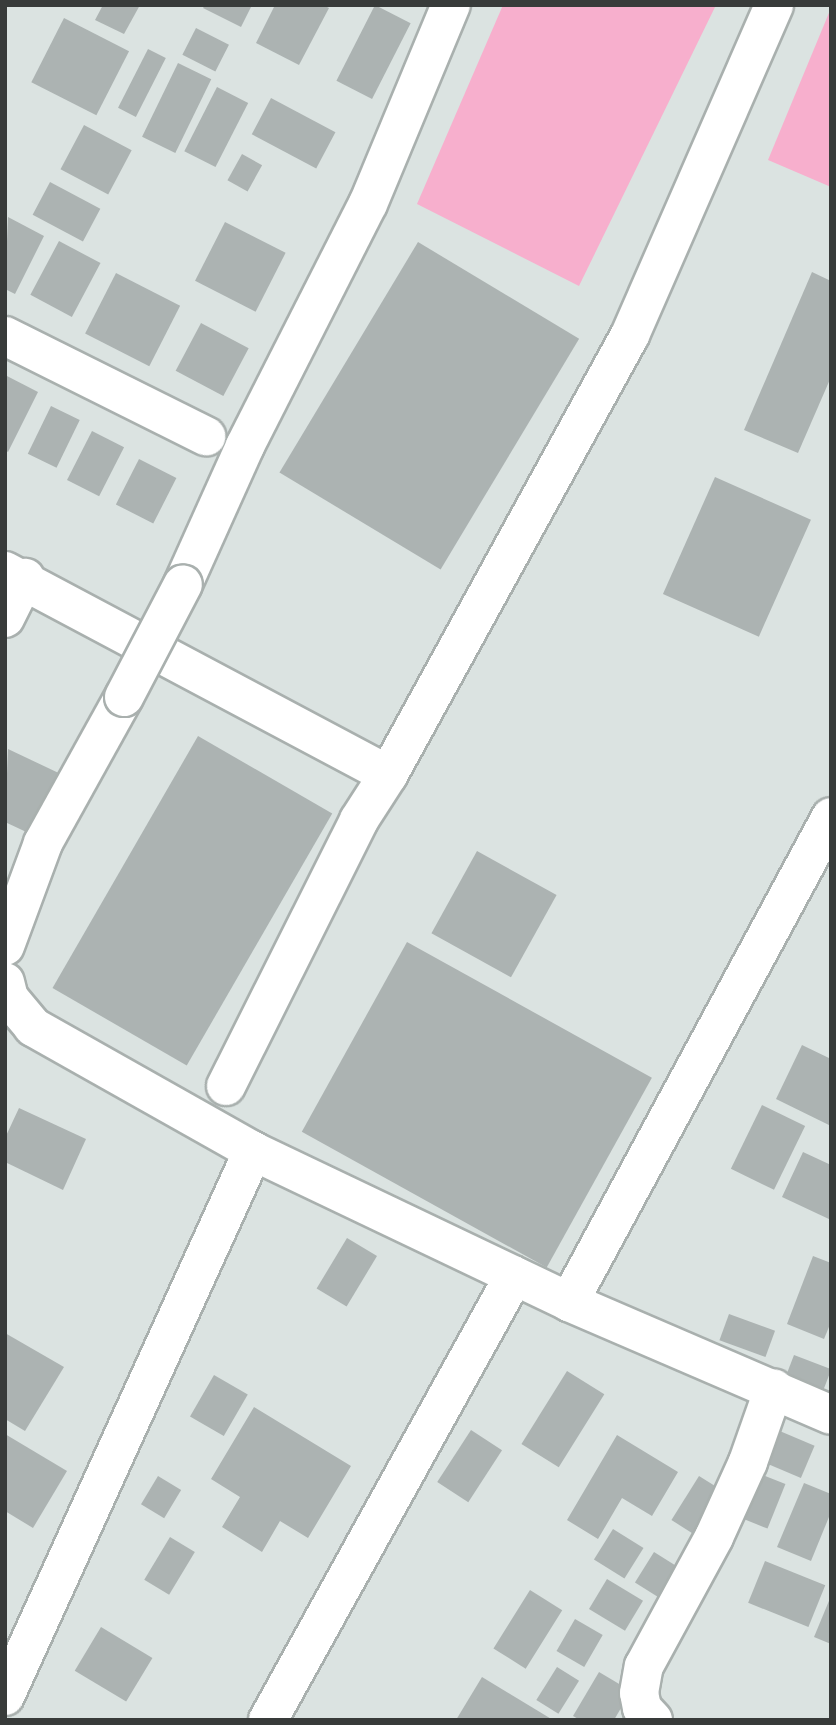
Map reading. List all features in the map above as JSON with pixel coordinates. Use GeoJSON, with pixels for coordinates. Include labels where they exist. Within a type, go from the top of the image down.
{"type":"FeatureCollection","features":[{"type":"Feature","properties":{"kind":"street"},"geometry":{"type":"LineString","coordinates":[[5,946],[44,843],[183,584],[245,446],[368,204],[450,5]]}},
{"type":"Feature","properties":{"kind":"street"},"geometry":{"type":"LineString","coordinates":[[226,1086],[359,820],[388,775],[630,335],[774,5]]}},
{"type":"Feature","properties":{"kind":"street"},"geometry":{"type":"LineString","coordinates":[[5,336],[206,436]]}},
{"type":"Feature","properties":{"kind":"street"},"geometry":{"type":"LineString","coordinates":[[5,618],[15,575],[388,775]]}},
{"type":"Feature","properties":{"kind":"street"},"geometry":{"type":"LineString","coordinates":[[569,1302],[831,817]]}},
{"type":"Feature","properties":{"kind":"street"},"geometry":{"type":"LineString","coordinates":[[5,982],[9,998],[33,1027],[253,1151],[569,1302],[774,1388],[831,1415]]}},
{"type":"Feature","properties":{"kind":"street"},"geometry":{"type":"LineString","coordinates":[[5,1696],[253,1151]]}},
{"type":"Feature","properties":{"kind":"street"},"geometry":{"type":"LineString","coordinates":[[268,1720],[514,1276]]}},
{"type":"Feature","properties":{"kind":"street"},"geometry":{"type":"LineString","coordinates":[[653,1720],[642,1708],[644,1666],[714,1537],[748,1462],[774,1388]]}},
{"type":"Feature","properties":{"kind":"street"},"geometry":{"type":"LineString","coordinates":[[5,1707],[23,1720]]}},
{"type":"Feature","properties":{"kind":"shaded area"},"geometry":{"type":"Polygon","coordinates":[[[503,5],[716,5],[579,286],[417,204],[503,5]]]}},
{"type":"Feature","properties":{"kind":"shaded area"},"geometry":{"type":"Polygon","coordinates":[[[831,8],[831,187],[768,160],[831,8]]]}},
{"type":"Feature","properties":{"kind":"building"},"geometry":{"type":"Polygon","coordinates":[[[103,5],[140,5],[124,34],[95,20],[103,5]]]}},
{"type":"Feature","properties":{"kind":"building"},"geometry":{"type":"Polygon","coordinates":[[[205,5],[252,5],[241,27],[203,8],[205,5]]]}},
{"type":"Feature","properties":{"kind":"building"},"geometry":{"type":"Polygon","coordinates":[[[275,5],[323,5],[329,8],[299,65],[256,43],[275,5]]]}},
{"type":"Feature","properties":{"kind":"building"},"geometry":{"type":"Polygon","coordinates":[[[375,5],[411,23],[372,99],[336,81],[375,5]]]}},
{"type":"Feature","properties":{"kind":"building"},"geometry":{"type":"Polygon","coordinates":[[[64,18],[129,51],[96,115],[31,82],[64,18]]]}},
{"type":"Feature","properties":{"kind":"building"},"geometry":{"type":"Polygon","coordinates":[[[196,28],[229,45],[215,72],[182,55],[196,28]]]}},
{"type":"Feature","properties":{"kind":"building"},"geometry":{"type":"Polygon","coordinates":[[[148,49],[166,58],[136,117],[118,108],[148,49]]]}},
{"type":"Feature","properties":{"kind":"building"},"geometry":{"type":"Polygon","coordinates":[[[178,63],[211,79],[175,153],[142,137],[178,63]]]}},
{"type":"Feature","properties":{"kind":"building"},"geometry":{"type":"Polygon","coordinates":[[[217,87],[248,103],[215,167],[184,151],[217,87]]]}},
{"type":"Feature","properties":{"kind":"building"},"geometry":{"type":"Polygon","coordinates":[[[271,98],[335,132],[316,168],[252,134],[271,98]]]}},
{"type":"Feature","properties":{"kind":"building"},"geometry":{"type":"Polygon","coordinates":[[[84,125],[132,150],[108,194],[61,169],[84,125]]]}},
{"type":"Feature","properties":{"kind":"building"},"geometry":{"type":"Polygon","coordinates":[[[242,154],[262,165],[248,191],[227,180],[242,154]]]}},
{"type":"Feature","properties":{"kind":"building"},"geometry":{"type":"Polygon","coordinates":[[[50,182],[100,209],[83,241],[33,215],[50,182]]]}},
{"type":"Feature","properties":{"kind":"building"},"geometry":{"type":"Polygon","coordinates":[[[8,217],[44,236],[15,294],[5,289],[8,217]]]}},
{"type":"Feature","properties":{"kind":"building"},"geometry":{"type":"Polygon","coordinates":[[[225,222],[286,253],[256,312],[195,281],[225,222]]]}},
{"type":"Feature","properties":{"kind":"building"},"geometry":{"type":"Polygon","coordinates":[[[59,241],[100,263],[72,317],[30,295],[59,241]]]}},
{"type":"Feature","properties":{"kind":"building"},"geometry":{"type":"Polygon","coordinates":[[[418,242],[579,339],[441,569],[279,473],[418,242]]]}},
{"type":"Feature","properties":{"kind":"building"},"geometry":{"type":"Polygon","coordinates":[[[812,272],[831,281],[831,377],[798,453],[744,430],[812,272]]]}},
{"type":"Feature","properties":{"kind":"building"},"geometry":{"type":"Polygon","coordinates":[[[116,273],[180,306],[149,366],[85,334],[116,273]]]}},
{"type":"Feature","properties":{"kind":"building"},"geometry":{"type":"Polygon","coordinates":[[[201,323],[249,348],[223,396],[176,371],[201,323]]]}},
{"type":"Feature","properties":{"kind":"building"},"geometry":{"type":"Polygon","coordinates":[[[5,375],[38,392],[8,452],[5,450],[5,375]]]}},
{"type":"Feature","properties":{"kind":"building"},"geometry":{"type":"Polygon","coordinates":[[[51,406],[80,420],[57,468],[28,454],[51,406]]]}},
{"type":"Feature","properties":{"kind":"building"},"geometry":{"type":"Polygon","coordinates":[[[92,431],[124,447],[99,496],[67,480],[92,431]]]}},
{"type":"Feature","properties":{"kind":"building"},"geometry":{"type":"Polygon","coordinates":[[[139,459],[176,478],[153,524],[116,504],[139,459]]]}},
{"type":"Feature","properties":{"kind":"building"},"geometry":{"type":"Polygon","coordinates":[[[715,477],[811,520],[759,637],[663,594],[715,477]]]}},
{"type":"Feature","properties":{"kind":"building"},"geometry":{"type":"Polygon","coordinates":[[[198,736],[332,814],[187,1066],[53,988],[198,736]]]}},
{"type":"Feature","properties":{"kind":"building"},"geometry":{"type":"Polygon","coordinates":[[[8,749],[65,776],[37,837],[5,822],[8,749]]]}},
{"type":"Feature","properties":{"kind":"building"},"geometry":{"type":"Polygon","coordinates":[[[477,851],[557,895],[511,977],[431,933],[477,851]]]}},
{"type":"Feature","properties":{"kind":"building"},"geometry":{"type":"Polygon","coordinates":[[[407,942],[652,1078],[547,1268],[302,1132],[407,942]]]}},
{"type":"Feature","properties":{"kind":"building"},"geometry":{"type":"Polygon","coordinates":[[[802,1045],[831,1059],[831,1126],[776,1099],[802,1045]]]}},
{"type":"Feature","properties":{"kind":"building"},"geometry":{"type":"Polygon","coordinates":[[[762,1105],[805,1126],[774,1190],[731,1169],[762,1105]]]}},
{"type":"Feature","properties":{"kind":"building"},"geometry":{"type":"Polygon","coordinates":[[[19,1108],[86,1139],[63,1190],[5,1162],[5,1138],[19,1108]]]}},
{"type":"Feature","properties":{"kind":"building"},"geometry":{"type":"Polygon","coordinates":[[[803,1152],[831,1165],[831,1220],[782,1197],[803,1152]]]}},
{"type":"Feature","properties":{"kind":"building"},"geometry":{"type":"Polygon","coordinates":[[[347,1238],[377,1256],[347,1307],[317,1289],[347,1238]]]}},
{"type":"Feature","properties":{"kind":"building"},"geometry":{"type":"Polygon","coordinates":[[[813,1256],[831,1263],[831,1322],[824,1339],[787,1324],[813,1256]]]}},
{"type":"Feature","properties":{"kind":"building"},"geometry":{"type":"Polygon","coordinates":[[[729,1314],[775,1331],[765,1357],[719,1340],[729,1314]]]}},
{"type":"Feature","properties":{"kind":"building"},"geometry":{"type":"Polygon","coordinates":[[[5,1333],[64,1367],[25,1431],[5,1419],[5,1333]]]}},
{"type":"Feature","properties":{"kind":"building"},"geometry":{"type":"Polygon","coordinates":[[[794,1355],[831,1369],[822,1395],[784,1380],[794,1355]]]}},
{"type":"Feature","properties":{"kind":"building"},"geometry":{"type":"Polygon","coordinates":[[[567,1371],[604,1394],[559,1467],[521,1444],[567,1371]]]}},
{"type":"Feature","properties":{"kind":"building"},"geometry":{"type":"Polygon","coordinates":[[[214,1375],[248,1394],[224,1436],[190,1417],[214,1375]]]}},
{"type":"Feature","properties":{"kind":"building"},"geometry":{"type":"Polygon","coordinates":[[[254,1407],[351,1466],[308,1538],[280,1521],[262,1552],[222,1527],[240,1497],[211,1479],[254,1407]]]}},
{"type":"Feature","properties":{"kind":"building"},"geometry":{"type":"Polygon","coordinates":[[[775,1429],[815,1446],[801,1478],[761,1461],[775,1429]]]}},
{"type":"Feature","properties":{"kind":"building"},"geometry":{"type":"Polygon","coordinates":[[[471,1430],[502,1450],[468,1502],[437,1482],[471,1430]]]}},
{"type":"Feature","properties":{"kind":"building"},"geometry":{"type":"Polygon","coordinates":[[[5,1434],[67,1471],[33,1528],[5,1511],[5,1434]]]}},
{"type":"Feature","properties":{"kind":"building"},"geometry":{"type":"Polygon","coordinates":[[[617,1435],[678,1472],[652,1516],[622,1498],[598,1539],[567,1520],[617,1435]]]}},
{"type":"Feature","properties":{"kind":"building"},"geometry":{"type":"Polygon","coordinates":[[[753,1471],[785,1484],[767,1529],[735,1516],[753,1471]]]}},
{"type":"Feature","properties":{"kind":"building"},"geometry":{"type":"Polygon","coordinates":[[[158,1476],[181,1490],[164,1518],[141,1504],[158,1476]]]}},
{"type":"Feature","properties":{"kind":"building"},"geometry":{"type":"Polygon","coordinates":[[[699,1476],[721,1490],[693,1534],[671,1520],[699,1476]]]}},
{"type":"Feature","properties":{"kind":"building"},"geometry":{"type":"Polygon","coordinates":[[[804,1483],[831,1494],[831,1512],[811,1561],[777,1547],[804,1483]]]}},
{"type":"Feature","properties":{"kind":"building"},"geometry":{"type":"Polygon","coordinates":[[[613,1529],[644,1548],[624,1579],[594,1560],[613,1529]]]}},
{"type":"Feature","properties":{"kind":"building"},"geometry":{"type":"Polygon","coordinates":[[[170,1537],[195,1552],[169,1595],[144,1580],[170,1537]]]}},
{"type":"Feature","properties":{"kind":"building"},"geometry":{"type":"Polygon","coordinates":[[[654,1552],[681,1569],[662,1599],[635,1583],[654,1552]]]}},
{"type":"Feature","properties":{"kind":"building"},"geometry":{"type":"Polygon","coordinates":[[[765,1561],[825,1585],[808,1627],[748,1603],[765,1561]]]}},
{"type":"Feature","properties":{"kind":"building"},"geometry":{"type":"Polygon","coordinates":[[[607,1579],[643,1601],[625,1631],[589,1609],[607,1579]]]}},
{"type":"Feature","properties":{"kind":"building"},"geometry":{"type":"Polygon","coordinates":[[[530,1590],[562,1610],[526,1669],[493,1649],[530,1590]]]}},
{"type":"Feature","properties":{"kind":"building"},"geometry":{"type":"Polygon","coordinates":[[[831,1596],[831,1644],[814,1637],[831,1596]]]}},
{"type":"Feature","properties":{"kind":"building"},"geometry":{"type":"Polygon","coordinates":[[[575,1619],[603,1635],[584,1667],[556,1651],[575,1619]]]}},
{"type":"Feature","properties":{"kind":"building"},"geometry":{"type":"Polygon","coordinates":[[[101,1627],[152,1658],[126,1702],[75,1671],[101,1627]]]}},
{"type":"Feature","properties":{"kind":"building"},"geometry":{"type":"Polygon","coordinates":[[[557,1667],[579,1681],[558,1714],[536,1700],[557,1667]]]}},
{"type":"Feature","properties":{"kind":"building"},"geometry":{"type":"Polygon","coordinates":[[[599,1672],[631,1691],[614,1720],[580,1720],[573,1716],[599,1672]]]}},
{"type":"Feature","properties":{"kind":"building"},"geometry":{"type":"Polygon","coordinates":[[[482,1677],[553,1720],[456,1720],[482,1677]]]}}]}
